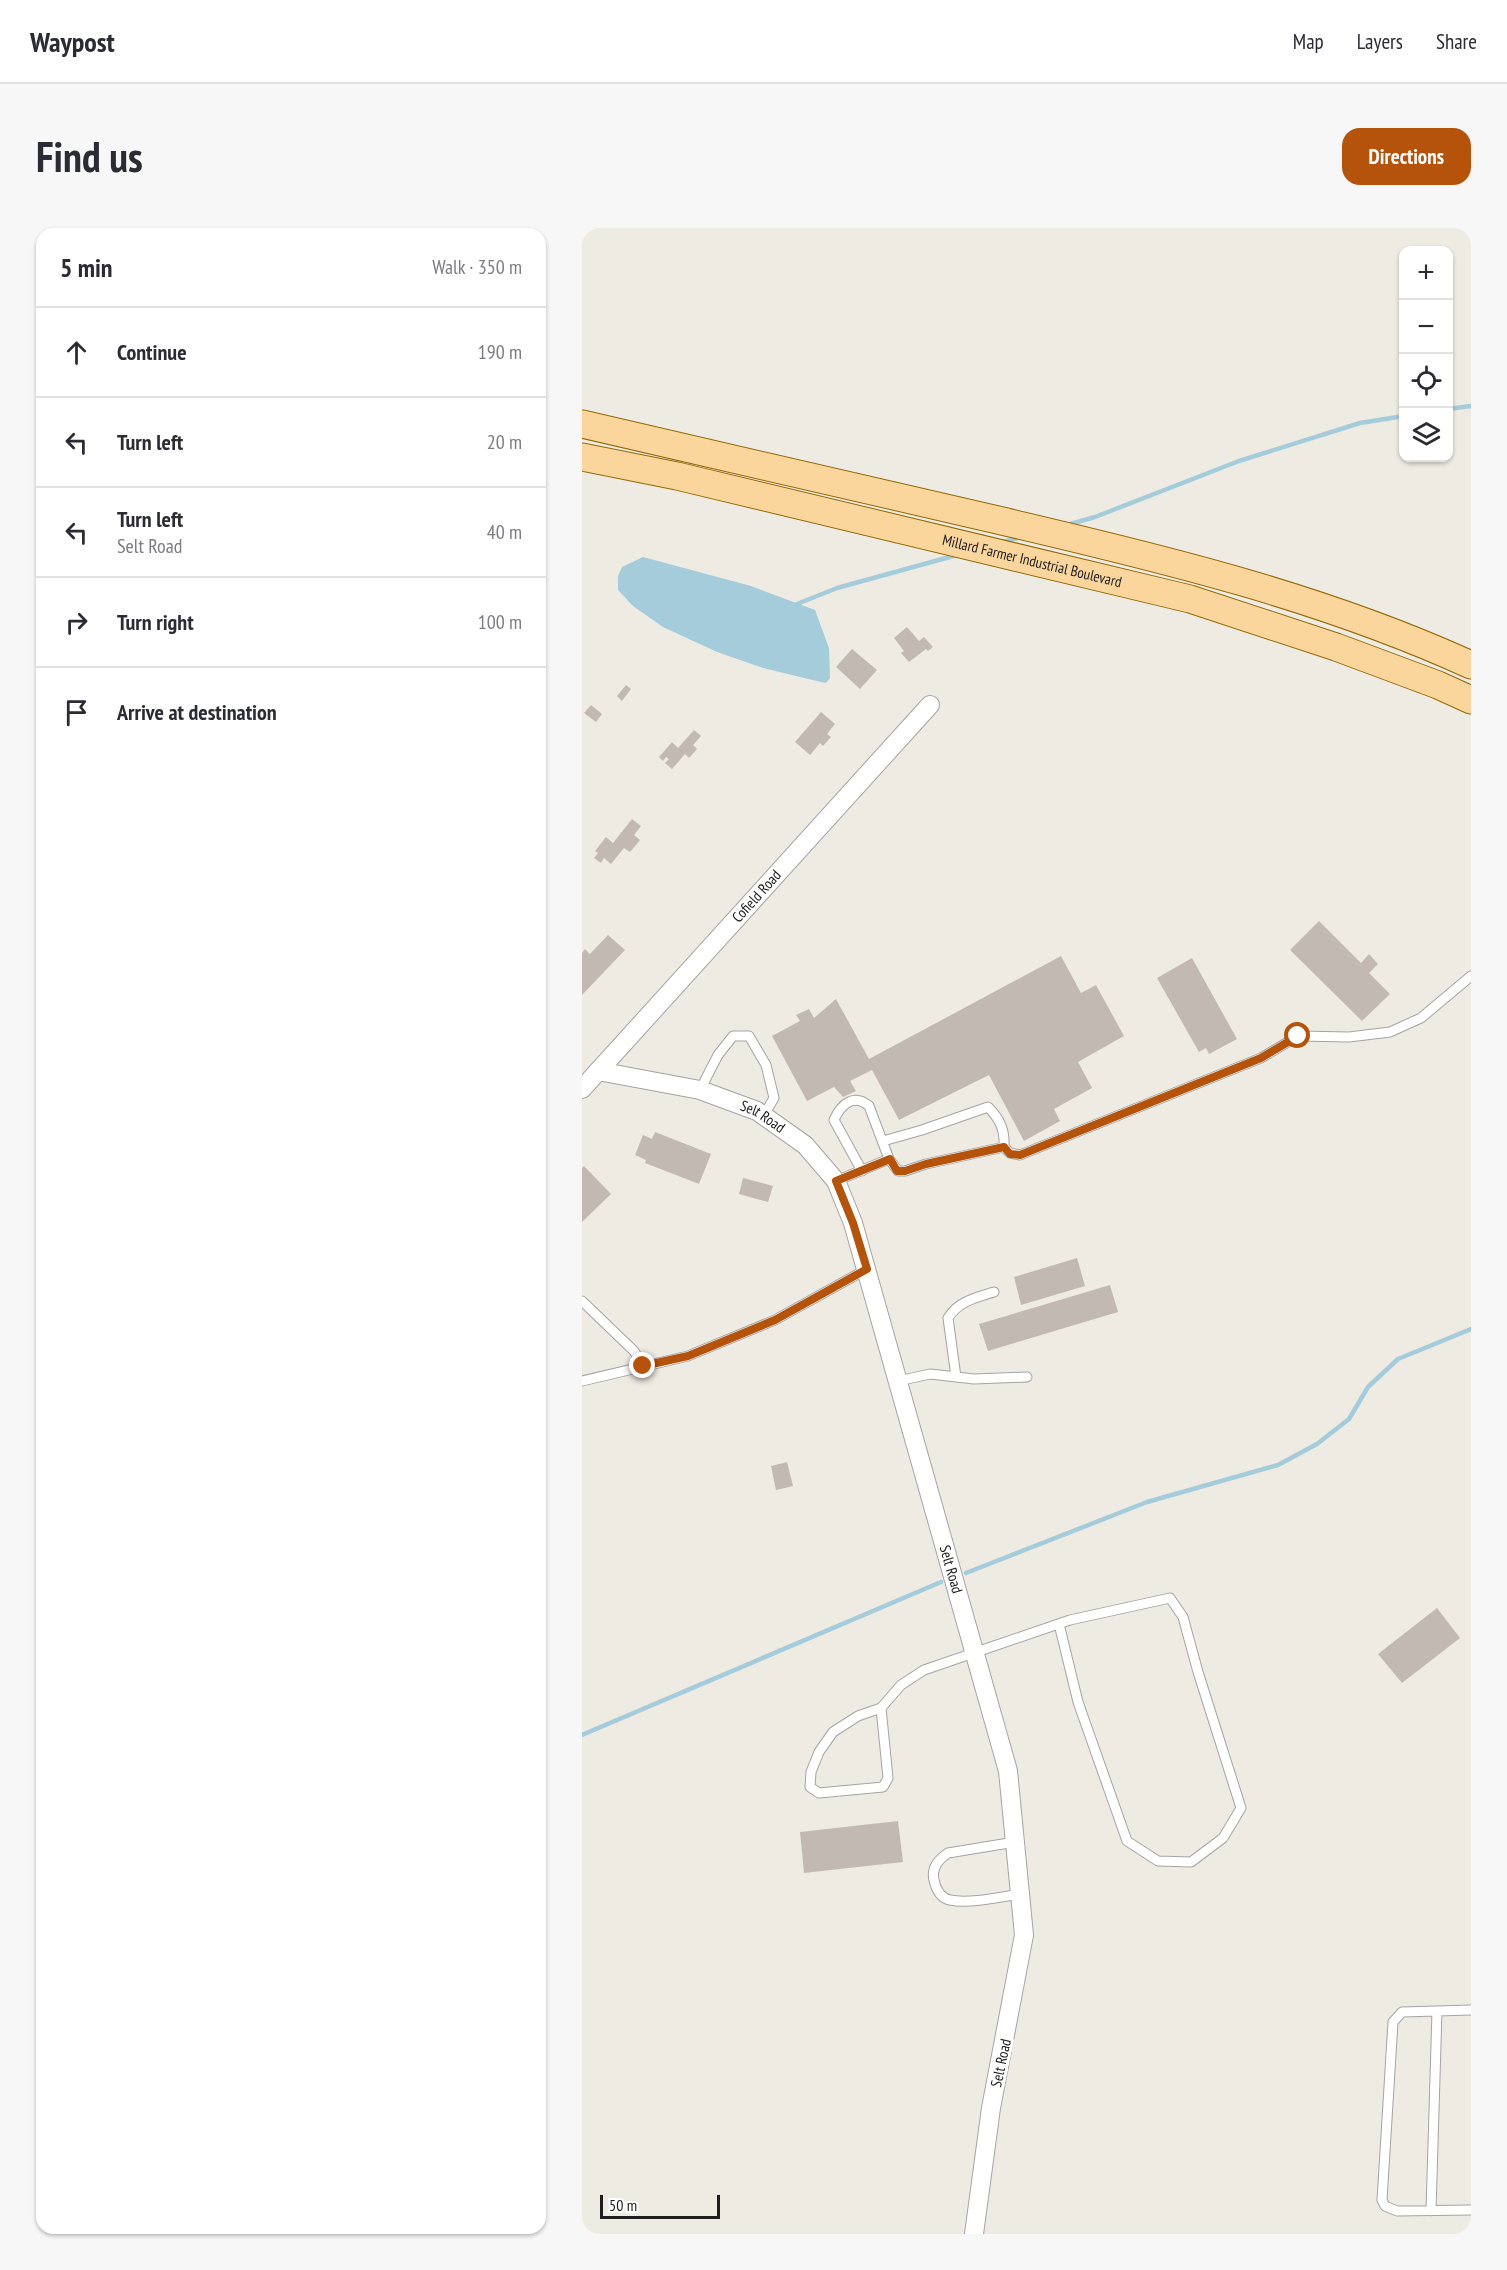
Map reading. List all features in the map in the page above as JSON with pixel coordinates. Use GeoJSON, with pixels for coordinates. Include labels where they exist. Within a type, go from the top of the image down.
{"type":"FeatureCollection","features":[{"type":"Feature","properties":{"kind":"main road","name":"Millard Farmer Industrial Boulevard"},"geometry":{"type":"LineString","coordinates":[[582,424],[734,457],[1123,549],[1300,600],[1361,621],[1471,665]]}},
{"type":"Feature","properties":{"kind":"main road","name":"Millard Farmer Industrial Boulevard"},"geometry":{"type":"LineString","coordinates":[[582,457],[676,476],[1190,599],[1336,647],[1437,684],[1471,700]]}},
{"type":"Feature","properties":{"kind":"street","name":"Cofield Road"},"geometry":{"type":"LineString","coordinates":[[582,1089],[930,705]]}},
{"type":"Feature","properties":{"kind":"street","name":"Selt Road"},"geometry":{"type":"LineString","coordinates":[[598,1071],[700,1090],[764,1115],[805,1145],[836,1181],[853,1223],[1008,1771],[1024,1935],[991,2108],[974,2234]]}},
{"type":"Feature","properties":{"kind":"lane"},"geometry":{"type":"LineString","coordinates":[[883,1142],[988,1107],[999,1117],[1005,1136],[1004,1147],[1010,1154],[1020,1155],[1261,1058],[1298,1036],[1349,1037],[1390,1032],[1421,1018],[1471,976]]}},
{"type":"Feature","properties":{"kind":"lane"},"geometry":{"type":"LineString","coordinates":[[700,1090],[717,1055],[733,1036],[749,1036],[766,1065],[774,1098],[764,1115]]}},
{"type":"Feature","properties":{"kind":"lane"},"geometry":{"type":"LineString","coordinates":[[862,1172],[834,1120],[844,1103],[855,1100],[865,1102],[869,1106],[897,1171],[1004,1147]]}},
{"type":"Feature","properties":{"kind":"lane"},"geometry":{"type":"LineString","coordinates":[[836,1181],[890,1159]]}},
{"type":"Feature","properties":{"kind":"lane"},"geometry":{"type":"LineString","coordinates":[[582,1381],[688,1356],[775,1320],[867,1269]]}},
{"type":"Feature","properties":{"kind":"lane"},"geometry":{"type":"LineString","coordinates":[[956,1377],[948,1318],[955,1307],[971,1299],[994,1293]]}},
{"type":"Feature","properties":{"kind":"lane"},"geometry":{"type":"LineString","coordinates":[[582,1301],[634,1351],[643,1366]]}},
{"type":"Feature","properties":{"kind":"lane"},"geometry":{"type":"LineString","coordinates":[[898,1381],[930,1374],[1013,1379],[1026,1377]]}},
{"type":"Feature","properties":{"kind":"lane"},"geometry":{"type":"LineString","coordinates":[[881,1708],[888,1778],[883,1787],[819,1792],[810,1787],[811,1772],[819,1752],[833,1732],[858,1716],[881,1708],[900,1685],[924,1670],[1059,1624],[1170,1598],[1183,1617],[1240,1808],[1223,1838],[1191,1862],[1158,1861],[1127,1841],[1078,1701],[1059,1624]]}},
{"type":"Feature","properties":{"kind":"lane"},"geometry":{"type":"LineString","coordinates":[[1015,1842],[948,1853],[938,1859],[933,1875],[936,1890],[949,1900],[1020,1894]]}},
{"type":"Feature","properties":{"kind":"lane"},"geometry":{"type":"LineString","coordinates":[[1471,2010],[1402,2012],[1393,2022],[1382,2200],[1390,2210],[1471,2210]]}},
{"type":"Feature","properties":{"kind":"lane"},"geometry":{"type":"LineString","coordinates":[[1431,2211],[1437,2011]]}},
{"type":"Feature","properties":{"kind":"water"},"geometry":{"type":"Polygon","coordinates":[[[643,557],[751,586],[815,610],[829,648],[830,678],[826,683],[763,668],[717,652],[663,627],[633,606],[618,590],[618,576],[622,567],[643,557]]]}},
{"type":"Feature","properties":{"kind":"building"},"geometry":{"type":"Polygon","coordinates":[[[907,627],[919,641],[924,637],[933,647],[928,651],[926,649],[909,662],[901,653],[904,651],[894,638],[907,627]]]}},
{"type":"Feature","properties":{"kind":"building"},"geometry":{"type":"Polygon","coordinates":[[[852,649],[877,670],[860,689],[836,667],[852,649]]]}},
{"type":"Feature","properties":{"kind":"building"},"geometry":{"type":"Polygon","coordinates":[[[626,685],[631,689],[622,701],[617,696],[626,685]]]}},
{"type":"Feature","properties":{"kind":"building"},"geometry":{"type":"Polygon","coordinates":[[[591,705],[602,714],[596,722],[584,713],[591,705]]]}},
{"type":"Feature","properties":{"kind":"building"},"geometry":{"type":"Polygon","coordinates":[[[821,712],[835,724],[827,734],[831,737],[823,746],[820,743],[810,755],[795,742],[821,712]]]}},
{"type":"Feature","properties":{"kind":"building"},"geometry":{"type":"Polygon","coordinates":[[[694,730],[701,736],[693,745],[697,749],[689,758],[685,754],[672,769],[665,763],[669,759],[666,757],[663,761],[659,757],[672,742],[678,748],[694,730]]]}},
{"type":"Feature","properties":{"kind":"building"},"geometry":{"type":"Polygon","coordinates":[[[632,819],[641,826],[634,835],[640,840],[630,852],[624,848],[611,864],[604,858],[601,863],[594,858],[598,853],[595,851],[606,837],[613,843],[632,819]]]}},
{"type":"Feature","properties":{"kind":"building"},"geometry":{"type":"Polygon","coordinates":[[[1319,921],[1361,963],[1369,954],[1378,964],[1369,973],[1390,994],[1362,1021],[1290,950],[1319,921]]]}},
{"type":"Feature","properties":{"kind":"building"},"geometry":{"type":"Polygon","coordinates":[[[608,935],[625,950],[582,995],[582,953],[585,949],[590,954],[608,935]]]}},
{"type":"Feature","properties":{"kind":"building"},"geometry":{"type":"Polygon","coordinates":[[[1061,956],[1081,993],[1096,985],[1124,1036],[1078,1062],[1092,1088],[1054,1109],[1060,1121],[1024,1141],[989,1075],[899,1120],[872,1070],[850,1081],[856,1091],[843,1097],[834,1087],[807,1101],[772,1036],[800,1021],[796,1015],[809,1009],[814,1018],[836,999],[869,1059],[1061,956]]]}},
{"type":"Feature","properties":{"kind":"building"},"geometry":{"type":"Polygon","coordinates":[[[1192,958],[1237,1039],[1209,1054],[1206,1048],[1199,1052],[1157,978],[1192,958]]]}},
{"type":"Feature","properties":{"kind":"building"},"geometry":{"type":"Polygon","coordinates":[[[655,1132],[711,1154],[699,1184],[645,1163],[646,1160],[635,1155],[643,1135],[652,1139],[655,1132]]]}},
{"type":"Feature","properties":{"kind":"building"},"geometry":{"type":"Polygon","coordinates":[[[584,1166],[611,1194],[582,1222],[582,1168],[584,1166]]]}},
{"type":"Feature","properties":{"kind":"building"},"geometry":{"type":"Polygon","coordinates":[[[743,1178],[773,1186],[768,1202],[739,1194],[743,1178]]]}},
{"type":"Feature","properties":{"kind":"building"},"geometry":{"type":"Polygon","coordinates":[[[1077,1258],[1085,1286],[1021,1305],[1014,1277],[1077,1258]]]}},
{"type":"Feature","properties":{"kind":"building"},"geometry":{"type":"Polygon","coordinates":[[[1110,1285],[1118,1312],[988,1351],[979,1324],[1110,1285]]]}},
{"type":"Feature","properties":{"kind":"building"},"geometry":{"type":"Polygon","coordinates":[[[787,1462],[793,1486],[776,1490],[771,1466],[787,1462]]]}},
{"type":"Feature","properties":{"kind":"building"},"geometry":{"type":"Polygon","coordinates":[[[1437,1608],[1460,1638],[1402,1683],[1378,1654],[1437,1608]]]}},
{"type":"Feature","properties":{"kind":"building"},"geometry":{"type":"Polygon","coordinates":[[[898,1821],[903,1862],[804,1873],[800,1832],[898,1821]]]}},
{"type":"Feature","properties":{"kind":"waterway"},"geometry":{"type":"LineString","coordinates":[[1453,408],[1471,406]]}},
{"type":"Feature","properties":{"kind":"waterway"},"geometry":{"type":"LineString","coordinates":[[1067,525],[1095,517],[1239,461],[1360,423],[1399,417]]}},
{"type":"Feature","properties":{"kind":"waterway"},"geometry":{"type":"LineString","coordinates":[[1003,542],[1021,537]]}},
{"type":"Feature","properties":{"kind":"waterway"},"geometry":{"type":"LineString","coordinates":[[797,604],[837,588],[957,555]]}},
{"type":"Feature","properties":{"kind":"waterway"},"geometry":{"type":"LineString","coordinates":[[966,1573],[1147,1502],[1278,1465],[1317,1444],[1349,1419],[1368,1387],[1398,1359],[1471,1329]]}},
{"type":"Feature","properties":{"kind":"waterway"},"geometry":{"type":"LineString","coordinates":[[582,1735],[941,1582]]}},
{"type":"Feature","properties":{"kind":"route"},"geometry":{"type":"LineString","coordinates":[[643,1366],[688,1356],[775,1320],[867,1269],[853,1223],[836,1181],[890,1159],[897,1171],[905,1171],[926,1164],[1004,1147],[1010,1154],[1020,1155],[1261,1058],[1298,1036]]}}]}
